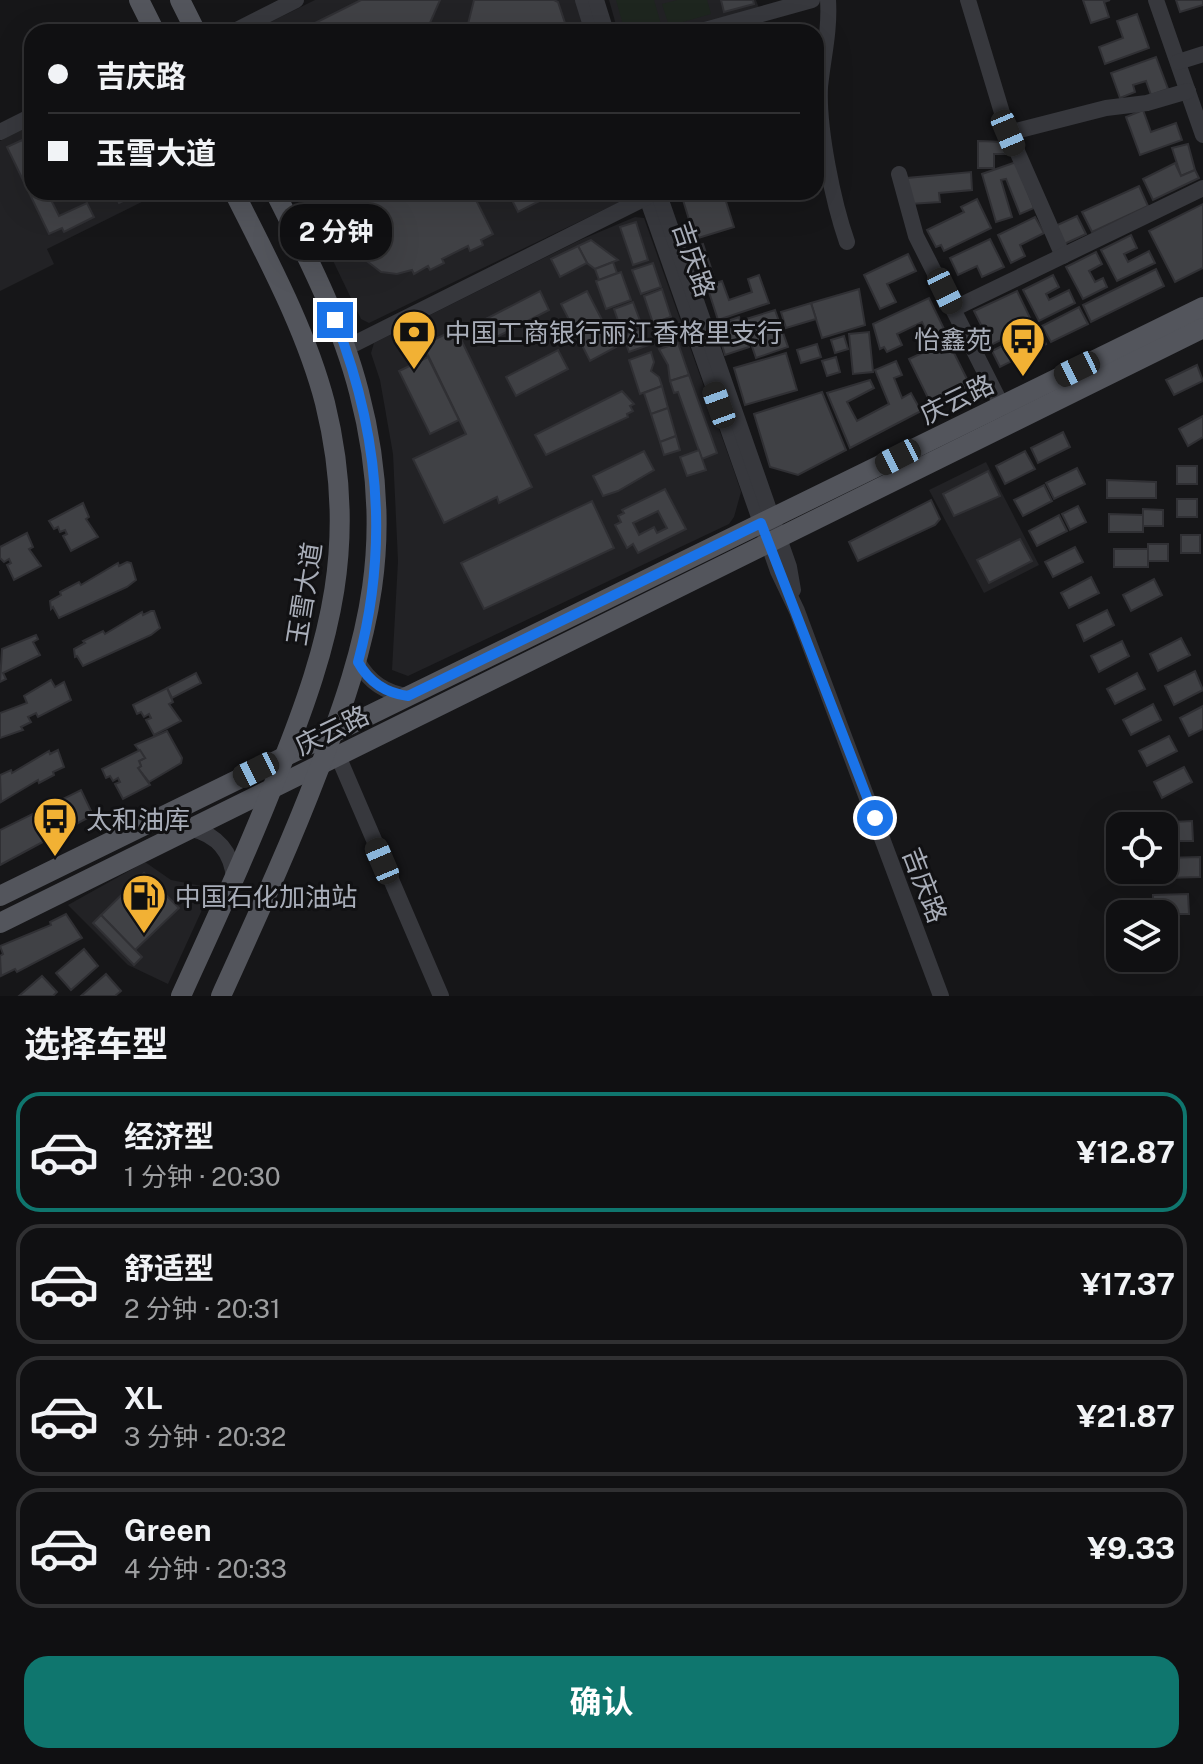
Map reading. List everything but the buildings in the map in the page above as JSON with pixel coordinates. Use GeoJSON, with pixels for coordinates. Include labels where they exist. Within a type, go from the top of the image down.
{"type":"FeatureCollection","features":[{"type":"Feature","properties":{"kind":"main road"},"geometry":{"type":"LineString","coordinates":[[139,0],[151,24]]}},
{"type":"Feature","properties":{"kind":"main road"},"geometry":{"type":"LineString","coordinates":[[180,0],[192,24]]}},
{"type":"Feature","properties":{"kind":"main road","name":"玉雪大道"},"geometry":{"type":"LineString","coordinates":[[181,996],[272,789],[317,671],[334,603],[340,547],[337,471],[327,413],[310,356],[238,200]]}},
{"type":"Feature","properties":{"kind":"main road"},"geometry":{"type":"LineString","coordinates":[[221,996],[330,761],[333,733],[358,662],[372,599],[377,520],[370,441],[346,348],[279,200]]}},
{"type":"Feature","properties":{"kind":"main road","name":"庆云路"},"geometry":{"type":"LineString","coordinates":[[0,896],[1203,307]]}},
{"type":"Feature","properties":{"kind":"main road","name":"庆云路"},"geometry":{"type":"LineString","coordinates":[[0,923],[1203,328]]}},
{"type":"Feature","properties":{"kind":"street"},"geometry":{"type":"LineString","coordinates":[[249,24],[296,0]]}},
{"type":"Feature","properties":{"kind":"street"},"geometry":{"type":"LineString","coordinates":[[583,0],[590,24]]}},
{"type":"Feature","properties":{"kind":"street"},"geometry":{"type":"LineString","coordinates":[[596,0],[604,24]]}},
{"type":"Feature","properties":{"kind":"street"},"geometry":{"type":"LineString","coordinates":[[726,24],[812,0]]}},
{"type":"Feature","properties":{"kind":"street"},"geometry":{"type":"LineString","coordinates":[[824,64],[830,27],[828,0]]}},
{"type":"Feature","properties":{"kind":"street"},"geometry":{"type":"LineString","coordinates":[[968,0],[1008,133],[1063,256]]}},
{"type":"Feature","properties":{"kind":"street"},"geometry":{"type":"LineString","coordinates":[[1156,0],[1203,135]]}},
{"type":"Feature","properties":{"kind":"street"},"geometry":{"type":"LineString","coordinates":[[1178,62],[1203,54]]}},
{"type":"Feature","properties":{"kind":"street"},"geometry":{"type":"LineString","coordinates":[[1008,133],[1188,91]]}},
{"type":"Feature","properties":{"kind":"street"},"geometry":{"type":"LineString","coordinates":[[0,132],[24,120]]}},
{"type":"Feature","properties":{"kind":"street"},"geometry":{"type":"LineString","coordinates":[[824,134],[838,217],[847,242]]}},
{"type":"Feature","properties":{"kind":"street"},"geometry":{"type":"LineString","coordinates":[[899,174],[916,236],[1002,406]]}},
{"type":"Feature","properties":{"kind":"street"},"geometry":{"type":"LineString","coordinates":[[953,309],[1203,188]]}},
{"type":"Feature","properties":{"kind":"street"},"geometry":{"type":"LineString","coordinates":[[346,348],[638,200]]}},
{"type":"Feature","properties":{"kind":"street","name":"吉庆路"},"geometry":{"type":"LineString","coordinates":[[652,200],[797,611],[941,996]]}},
{"type":"Feature","properties":{"kind":"street"},"geometry":{"type":"LineString","coordinates":[[358,662],[375,684],[408,696]]}},
{"type":"Feature","properties":{"kind":"street"},"geometry":{"type":"LineString","coordinates":[[330,761],[441,996]]}},
{"type":"Feature","properties":{"kind":"street"},"geometry":{"type":"LineString","coordinates":[[192,829],[207,833],[225,848],[232,863],[234,879]]}},
{"type":"Feature","properties":{"kind":"shaded area"},"geometry":{"type":"Polygon","coordinates":[[[315,0],[577,0],[585,24],[266,24],[315,0]]]}},
{"type":"Feature","properties":{"kind":"shaded area"},"geometry":{"type":"Polygon","coordinates":[[[609,0],[756,0],[759,8],[702,24],[616,24],[609,0]]]}},
{"type":"Feature","properties":{"kind":"shaded area"},"geometry":{"type":"Polygon","coordinates":[[[616,0],[654,0],[661,24],[623,24],[616,0]]]}},
{"type":"Feature","properties":{"kind":"shaded area"},"geometry":{"type":"Polygon","coordinates":[[[677,0],[707,0],[711,14],[668,24],[662,4],[677,0]]]}},
{"type":"Feature","properties":{"kind":"shaded area"},"geometry":{"type":"Polygon","coordinates":[[[24,129],[24,200],[146,200],[47,249],[54,264],[0,291],[0,141],[24,129]]]}},
{"type":"Feature","properties":{"kind":"shaded area"},"geometry":{"type":"Polygon","coordinates":[[[304,200],[624,200],[369,323],[361,319],[304,200]]]}},
{"type":"Feature","properties":{"kind":"shaded area"},"geometry":{"type":"Polygon","coordinates":[[[635,217],[644,218],[741,492],[734,517],[729,524],[408,676],[392,670],[398,561],[393,454],[380,380],[371,353],[374,343],[578,241],[635,217]]]}},
{"type":"Feature","properties":{"kind":"shaded area"},"geometry":{"type":"Polygon","coordinates":[[[986,462],[1039,565],[984,593],[929,490],[986,462]]]}},
{"type":"Feature","properties":{"kind":"shaded area","name":"中国石化加油站"},"geometry":{"type":"Polygon","coordinates":[[[145,862],[171,880],[212,888],[168,984],[128,965],[68,905],[145,862]]]}},
{"type":"Feature","properties":{"kind":"place","name":"中国工商银行丽江香格里支行"},"geometry":{"type":"Point","coordinates":[414,371]}},
{"type":"Feature","properties":{"kind":"place","name":"怡鑫苑"},"geometry":{"type":"Point","coordinates":[1023,378]}},
{"type":"Feature","properties":{"kind":"place","name":"太和油库"},"geometry":{"type":"Point","coordinates":[55,858]}},
{"type":"Feature","properties":{"kind":"place","name":"中国石化加油站"},"geometry":{"type":"Point","coordinates":[144,935]}},
{"type":"Feature","properties":{"kind":"route"},"geometry":{"type":"LineString","coordinates":[[335,320],[365,417],[374,467],[377,549],[372,599],[358,662],[375,684],[408,696],[761,523],[875,818]]}}]}
